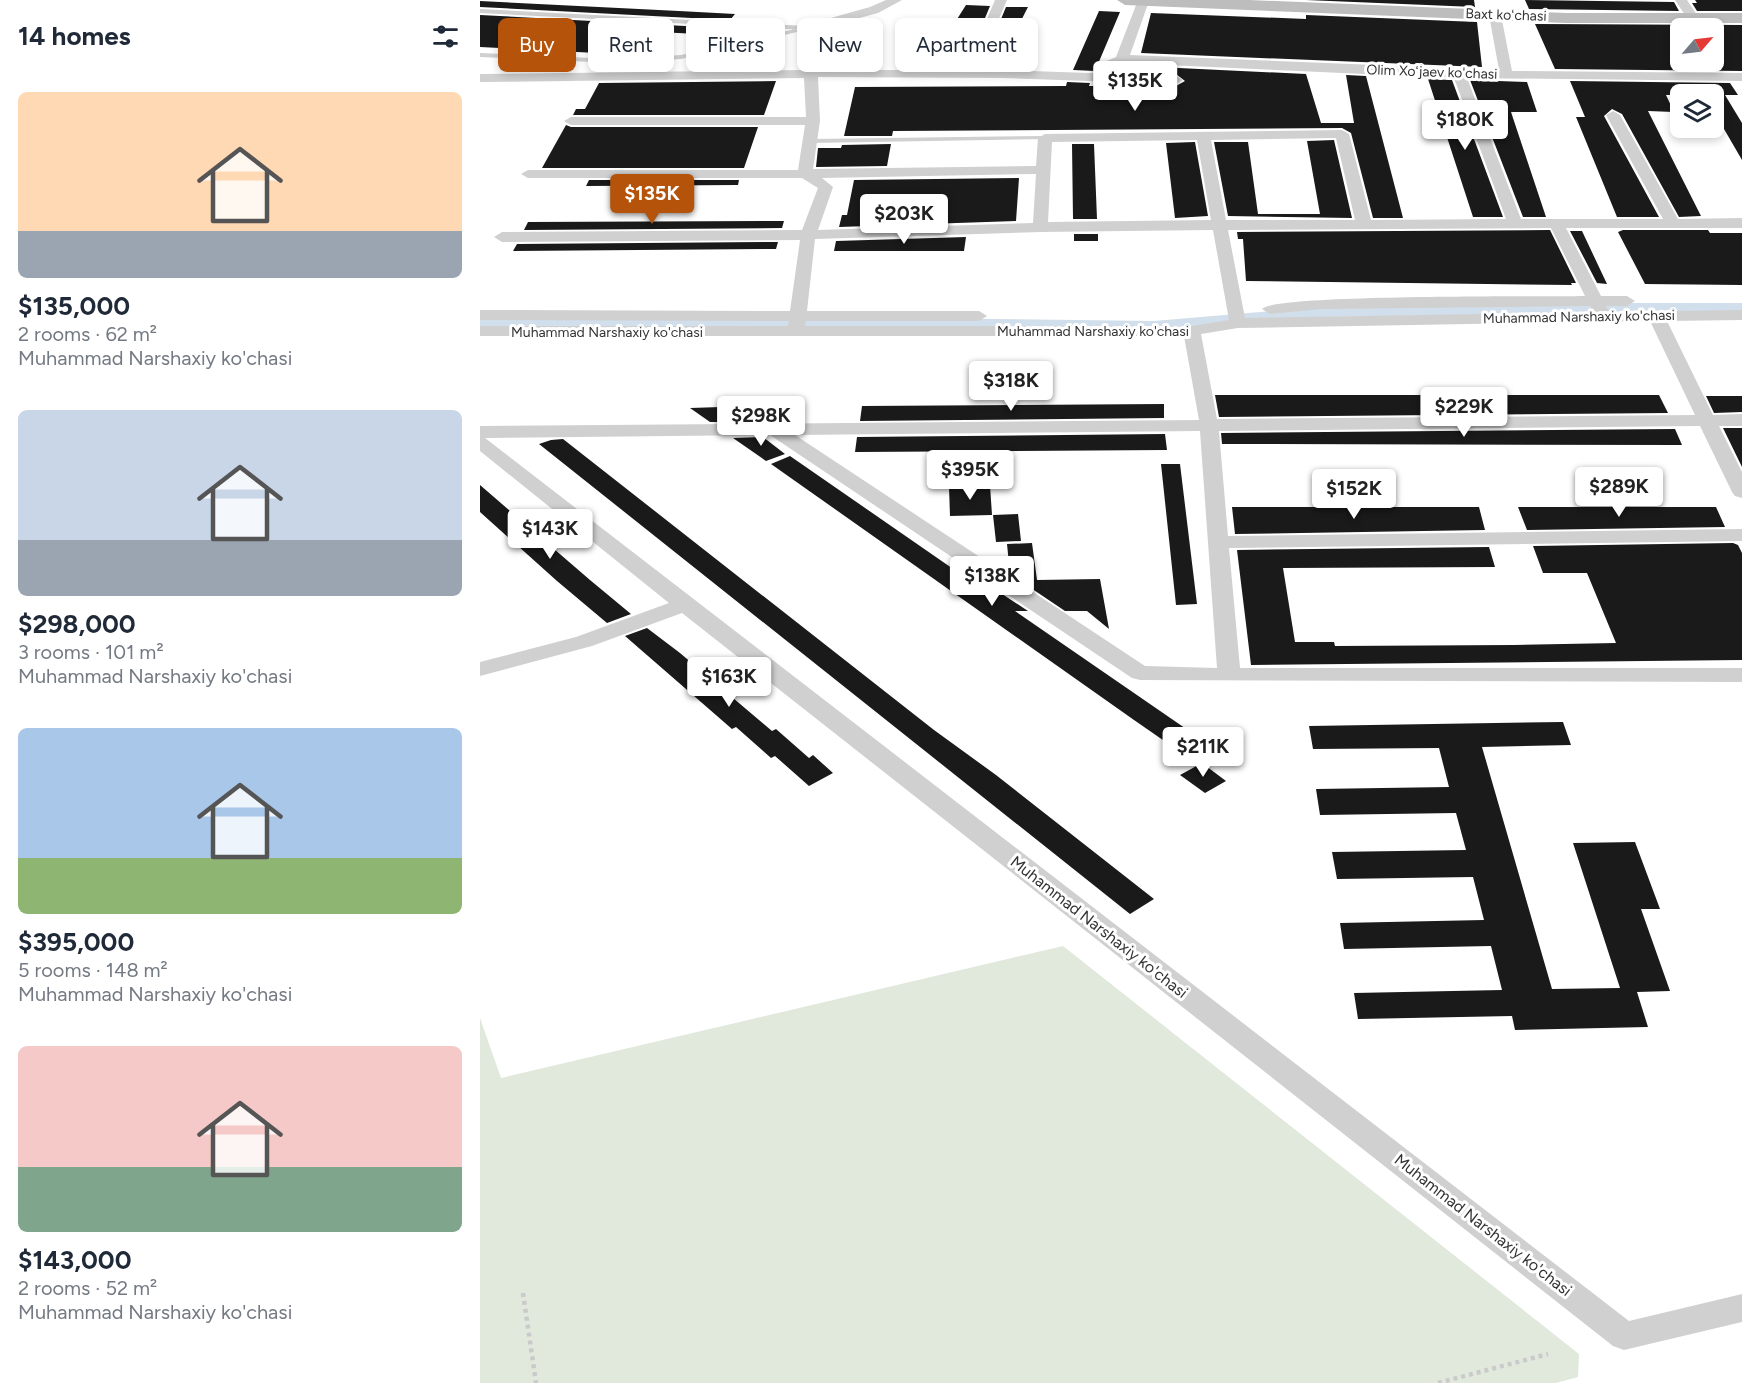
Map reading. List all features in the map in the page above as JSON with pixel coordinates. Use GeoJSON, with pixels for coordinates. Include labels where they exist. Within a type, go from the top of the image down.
{"type":"FeatureCollection","features":[{"type":"Feature","properties":{"kind":"main road","name":"Baxt koʻchasi"},"geometry":{"type":"LineString","coordinates":[[1125,0],[1495,15],[1693,18]]}},
{"type":"Feature","properties":{"kind":"main road","name":"Baxt koʻchasi"},"geometry":{"type":"LineString","coordinates":[[1724,18],[1742,18]]}},
{"type":"Feature","properties":{"kind":"street"},"geometry":{"type":"LineString","coordinates":[[845,18],[874,10],[896,0]]}},
{"type":"Feature","properties":{"kind":"street"},"geometry":{"type":"LineString","coordinates":[[993,18],[1001,0]]}},
{"type":"Feature","properties":{"kind":"street"},"geometry":{"type":"LineString","coordinates":[[1681,0],[1693,18]]}},
{"type":"Feature","properties":{"kind":"street"},"geometry":{"type":"LineString","coordinates":[[1092,76],[1098,66],[1122,59],[1143,1]]}},
{"type":"Feature","properties":{"kind":"street"},"geometry":{"type":"LineString","coordinates":[[1495,15],[1506,74]]}},
{"type":"Feature","properties":{"kind":"street","name":"Olim Xoʻjaev ko'chasi"},"geometry":{"type":"LineString","coordinates":[[1122,59],[1459,74],[1741,79]]}},
{"type":"Feature","properties":{"kind":"street"},"geometry":{"type":"LineString","coordinates":[[805,174],[813,121],[813,84],[810,74]]}},
{"type":"Feature","properties":{"kind":"street"},"geometry":{"type":"LineString","coordinates":[[480,78],[810,74],[1092,76],[1176,80]]}},
{"type":"Feature","properties":{"kind":"street"},"geometry":{"type":"LineString","coordinates":[[1459,74],[1515,224]]}},
{"type":"Feature","properties":{"kind":"street"},"geometry":{"type":"LineString","coordinates":[[1613,115],[1673,222]]}},
{"type":"Feature","properties":{"kind":"street"},"geometry":{"type":"LineString","coordinates":[[571,122],[813,121]]}},
{"type":"Feature","properties":{"kind":"street"},"geometry":{"type":"LineString","coordinates":[[1040,227],[1045,138],[1342,134],[1364,224]]}},
{"type":"Feature","properties":{"kind":"street"},"geometry":{"type":"LineString","coordinates":[[1203,136],[1237,317]]}},
{"type":"Feature","properties":{"kind":"street"},"geometry":{"type":"LineString","coordinates":[[528,174],[805,174],[1043,170]]}},
{"type":"Feature","properties":{"kind":"street"},"geometry":{"type":"LineString","coordinates":[[797,324],[808,235],[825,187],[805,174]]}},
{"type":"Feature","properties":{"kind":"street"},"geometry":{"type":"LineString","coordinates":[[502,237],[808,235],[1040,227],[1742,223]]}},
{"type":"Feature","properties":{"kind":"street"},"geometry":{"type":"LineString","coordinates":[[1557,225],[1603,317]]}},
{"type":"Feature","properties":{"kind":"street"},"geometry":{"type":"LineString","coordinates":[[480,315],[797,324],[1181,316],[1237,317],[1321,304],[1742,301]]}},
{"type":"Feature","properties":{"kind":"street","name":"Muhammad Narshaxiy ko'chasi"},"geometry":{"type":"LineString","coordinates":[[480,331],[797,324],[1192,331],[1237,317],[1742,315]]}},
{"type":"Feature","properties":{"kind":"street"},"geometry":{"type":"LineString","coordinates":[[1656,316],[1742,492]]}},
{"type":"Feature","properties":{"kind":"street"},"geometry":{"type":"LineString","coordinates":[[1192,331],[1209,424],[1229,675]]}},
{"type":"Feature","properties":{"kind":"street"},"geometry":{"type":"LineString","coordinates":[[480,432],[1742,420]]}},
{"type":"Feature","properties":{"kind":"street"},"geometry":{"type":"LineString","coordinates":[[774,429],[1140,673],[1742,675]]}},
{"type":"Feature","properties":{"kind":"street","name":"Muhammad Narshaxiy ko'chasi"},"geometry":{"type":"LineString","coordinates":[[480,442],[684,604],[1624,1336],[1742,1308]]}},
{"type":"Feature","properties":{"kind":"street"},"geometry":{"type":"LineString","coordinates":[[1218,542],[1742,535]]}},
{"type":"Feature","properties":{"kind":"street"},"geometry":{"type":"LineString","coordinates":[[480,669],[553,652],[626,629],[684,604]]}},
{"type":"Feature","properties":{"kind":"lane"},"geometry":{"type":"LineString","coordinates":[[480,11],[797,27]]}},
{"type":"Feature","properties":{"kind":"lane"},"geometry":{"type":"LineString","coordinates":[[481,57],[614,61],[681,57],[797,30]]}},
{"type":"Feature","properties":{"kind":"lane"},"geometry":{"type":"LineString","coordinates":[[810,141],[1045,138]]}},
{"type":"Feature","properties":{"kind":"path"},"geometry":{"type":"LineString","coordinates":[[523,1293],[536,1383]]}},
{"type":"Feature","properties":{"kind":"path"},"geometry":{"type":"LineString","coordinates":[[1438,1383],[1548,1354]]}},
{"type":"Feature","properties":{"kind":"shaded area"},"geometry":{"type":"Polygon","coordinates":[[[1063,946],[1579,1354],[1578,1377],[1556,1383],[480,1383],[480,1018],[501,1078],[1063,946]]]}},
{"type":"Feature","properties":{"kind":"building"},"geometry":{"type":"Polygon","coordinates":[[[1306,0],[1474,0],[1475,7],[1306,0]]]}},
{"type":"Feature","properties":{"kind":"building"},"geometry":{"type":"Polygon","coordinates":[[[1525,0],[1674,2],[1679,11],[1529,9],[1525,0]]]}},
{"type":"Feature","properties":{"kind":"building"},"geometry":{"type":"Polygon","coordinates":[[[1695,0],[1742,0],[1742,11],[1697,11],[1692,3],[1697,3],[1695,0]]]}},
{"type":"Feature","properties":{"kind":"building"},"geometry":{"type":"Polygon","coordinates":[[[480,1],[735,14],[732,18],[692,18],[480,7],[480,1]]]}},
{"type":"Feature","properties":{"kind":"building"},"geometry":{"type":"Polygon","coordinates":[[[966,5],[990,6],[985,18],[958,18],[966,5]]]}},
{"type":"Feature","properties":{"kind":"building"},"geometry":{"type":"Polygon","coordinates":[[[1006,7],[1028,7],[1022,18],[1001,18],[1006,7]]]}},
{"type":"Feature","properties":{"kind":"building"},"geometry":{"type":"Polygon","coordinates":[[[1099,11],[1120,12],[1095,71],[1073,70],[1099,11]]]}},
{"type":"Feature","properties":{"kind":"building"},"geometry":{"type":"Polygon","coordinates":[[[1151,13],[1306,19],[1306,15],[1477,22],[1482,67],[1141,53],[1151,13]]]}},
{"type":"Feature","properties":{"kind":"building"},"geometry":{"type":"Polygon","coordinates":[[[480,15],[536,18],[498,18],[498,48],[480,47],[480,15]]]}},
{"type":"Feature","properties":{"kind":"building"},"geometry":{"type":"Polygon","coordinates":[[[576,20],[588,21],[588,53],[576,52],[576,20]]]}},
{"type":"Feature","properties":{"kind":"building"},"geometry":{"type":"Polygon","coordinates":[[[1535,24],[1670,25],[1670,70],[1555,69],[1535,24]]]}},
{"type":"Feature","properties":{"kind":"building"},"geometry":{"type":"Polygon","coordinates":[[[674,25],[686,26],[686,33],[674,33],[674,25]]]}},
{"type":"Feature","properties":{"kind":"building"},"geometry":{"type":"Polygon","coordinates":[[[1724,25],[1742,25],[1742,71],[1724,71],[1724,25]]]}},
{"type":"Feature","properties":{"kind":"building"},"geometry":{"type":"Polygon","coordinates":[[[1137,66],[1306,74],[1321,123],[1354,123],[1346,75],[1366,76],[1403,218],[1373,218],[1351,133],[1342,128],[893,131],[892,136],[844,136],[855,87],[1066,86],[1067,82],[1090,83],[1089,86],[1176,86],[1185,81],[1176,74],[1136,72],[1137,66]]]}},
{"type":"Feature","properties":{"kind":"building"},"geometry":{"type":"Polygon","coordinates":[[[1428,79],[1452,80],[1503,217],[1473,217],[1428,79]]]}},
{"type":"Feature","properties":{"kind":"building"},"geometry":{"type":"Polygon","coordinates":[[[1470,80],[1527,82],[1537,112],[1511,112],[1546,217],[1523,217],[1470,80]]]}},
{"type":"Feature","properties":{"kind":"building"},"geometry":{"type":"Polygon","coordinates":[[[776,81],[764,115],[573,115],[576,109],[585,109],[599,83],[776,81]]]}},
{"type":"Feature","properties":{"kind":"building"},"geometry":{"type":"Polygon","coordinates":[[[1570,81],[1730,83],[1738,95],[1725,95],[1742,123],[1742,160],[1724,129],[1724,84],[1670,84],[1670,95],[1666,95],[1670,104],[1670,112],[1648,111],[1701,216],[1679,217],[1622,114],[1612,109],[1604,116],[1659,217],[1617,217],[1576,117],[1585,117],[1570,81]]]}},
{"type":"Feature","properties":{"kind":"building"},"geometry":{"type":"Polygon","coordinates":[[[566,125],[571,127],[758,127],[744,168],[542,168],[566,125]]]}},
{"type":"Feature","properties":{"kind":"building"},"geometry":{"type":"Polygon","coordinates":[[[1334,140],[1352,218],[1228,216],[1214,142],[1248,142],[1258,214],[1320,214],[1307,141],[1334,140]]]}},
{"type":"Feature","properties":{"kind":"building"},"geometry":{"type":"Polygon","coordinates":[[[1195,142],[1208,216],[1175,218],[1166,143],[1195,142]]]}},
{"type":"Feature","properties":{"kind":"building"},"geometry":{"type":"Polygon","coordinates":[[[891,144],[887,166],[816,167],[818,148],[891,144]]]}},
{"type":"Feature","properties":{"kind":"building"},"geometry":{"type":"Polygon","coordinates":[[[1072,144],[1094,144],[1097,219],[1073,219],[1072,144]]]}},
{"type":"Feature","properties":{"kind":"building"},"geometry":{"type":"Polygon","coordinates":[[[1019,178],[1016,221],[839,227],[842,215],[847,215],[854,180],[1019,178]]]}},
{"type":"Feature","properties":{"kind":"building"},"geometry":{"type":"Polygon","coordinates":[[[589,180],[739,180],[738,185],[586,186],[589,180]]]}},
{"type":"Feature","properties":{"kind":"building"},"geometry":{"type":"Polygon","coordinates":[[[784,221],[782,228],[524,230],[528,222],[784,221]]]}},
{"type":"Feature","properties":{"kind":"building"},"geometry":{"type":"Polygon","coordinates":[[[1550,230],[1576,283],[1571,283],[1572,285],[1246,281],[1243,239],[1238,239],[1237,232],[1550,230]]]}},
{"type":"Feature","properties":{"kind":"building"},"geometry":{"type":"Polygon","coordinates":[[[1623,230],[1708,230],[1710,233],[1742,233],[1742,285],[1645,284],[1618,232],[1623,230]]]}},
{"type":"Feature","properties":{"kind":"building"},"geometry":{"type":"Polygon","coordinates":[[[1570,231],[1582,231],[1607,284],[1597,283],[1570,231]]]}},
{"type":"Feature","properties":{"kind":"building"},"geometry":{"type":"Polygon","coordinates":[[[1074,234],[1098,234],[1098,241],[1074,241],[1074,234]]]}},
{"type":"Feature","properties":{"kind":"building"},"geometry":{"type":"Polygon","coordinates":[[[966,237],[964,251],[834,251],[836,241],[966,237]]]}},
{"type":"Feature","properties":{"kind":"building"},"geometry":{"type":"Polygon","coordinates":[[[778,242],[776,249],[513,251],[517,244],[778,242]]]}},
{"type":"Feature","properties":{"kind":"building"},"geometry":{"type":"Polygon","coordinates":[[[1215,395],[1659,395],[1668,413],[1219,417],[1215,395]]]}},
{"type":"Feature","properties":{"kind":"building"},"geometry":{"type":"Polygon","coordinates":[[[1706,396],[1742,396],[1742,412],[1714,413],[1706,396]]]}},
{"type":"Feature","properties":{"kind":"building"},"geometry":{"type":"Polygon","coordinates":[[[1164,404],[1164,418],[860,421],[862,406],[1164,404]]]}},
{"type":"Feature","properties":{"kind":"building"},"geometry":{"type":"Polygon","coordinates":[[[721,407],[741,422],[710,422],[690,408],[721,407]]]}},
{"type":"Feature","properties":{"kind":"building"},"geometry":{"type":"Polygon","coordinates":[[[1723,428],[1742,428],[1742,467],[1723,428]]]}},
{"type":"Feature","properties":{"kind":"building"},"geometry":{"type":"Polygon","coordinates":[[[1675,429],[1682,445],[1222,444],[1221,433],[1675,429]]]}},
{"type":"Feature","properties":{"kind":"building"},"geometry":{"type":"Polygon","coordinates":[[[1165,434],[1167,450],[855,452],[857,437],[1165,434]]]}},
{"type":"Feature","properties":{"kind":"building"},"geometry":{"type":"Polygon","coordinates":[[[763,437],[785,454],[766,461],[733,438],[763,437]]]}},
{"type":"Feature","properties":{"kind":"building"},"geometry":{"type":"Polygon","coordinates":[[[563,439],[1154,899],[1130,914],[539,444],[563,439]]]}},
{"type":"Feature","properties":{"kind":"building"},"geometry":{"type":"Polygon","coordinates":[[[790,456],[972,582],[984,582],[1028,611],[1015,611],[1195,735],[1173,747],[771,464],[790,456]]]}},
{"type":"Feature","properties":{"kind":"building"},"geometry":{"type":"Polygon","coordinates":[[[1161,464],[1180,464],[1197,604],[1176,605],[1161,464]]]}},
{"type":"Feature","properties":{"kind":"building"},"geometry":{"type":"Polygon","coordinates":[[[480,485],[631,614],[607,623],[557,581],[480,512],[480,485]]]}},
{"type":"Feature","properties":{"kind":"building"},"geometry":{"type":"Polygon","coordinates":[[[990,485],[992,515],[950,516],[949,487],[990,485]]]}},
{"type":"Feature","properties":{"kind":"building"},"geometry":{"type":"Polygon","coordinates":[[[1232,507],[1479,507],[1485,530],[1235,534],[1232,507]]]}},
{"type":"Feature","properties":{"kind":"building"},"geometry":{"type":"Polygon","coordinates":[[[1518,507],[1716,507],[1725,527],[1527,530],[1518,507]]]}},
{"type":"Feature","properties":{"kind":"building"},"geometry":{"type":"Polygon","coordinates":[[[1018,514],[1021,541],[996,542],[993,515],[1018,514]]]}},
{"type":"Feature","properties":{"kind":"building"},"geometry":{"type":"Polygon","coordinates":[[[1032,543],[1037,580],[1100,579],[1109,629],[1087,611],[1065,611],[1010,574],[1007,544],[1032,543]]]}},
{"type":"Feature","properties":{"kind":"building"},"geometry":{"type":"Polygon","coordinates":[[[1733,543],[1738,545],[1742,553],[1742,660],[1251,665],[1237,550],[1489,547],[1495,567],[1283,568],[1295,642],[1334,642],[1335,646],[1514,645],[1616,643],[1587,573],[1543,573],[1533,546],[1733,543]]]}},
{"type":"Feature","properties":{"kind":"building"},"geometry":{"type":"Polygon","coordinates":[[[647,628],[772,731],[776,729],[809,758],[813,755],[833,773],[809,786],[775,756],[771,758],[736,727],[732,729],[625,636],[647,628]]]}},
{"type":"Feature","properties":{"kind":"building"},"geometry":{"type":"Polygon","coordinates":[[[1563,722],[1571,745],[1482,747],[1552,989],[1620,988],[1573,843],[1635,842],[1660,909],[1641,909],[1670,991],[1637,992],[1648,1027],[1515,1030],[1512,1016],[1358,1019],[1354,993],[1502,990],[1491,946],[1344,949],[1340,923],[1484,920],[1473,877],[1337,879],[1332,852],[1466,850],[1456,813],[1320,815],[1316,789],[1449,787],[1439,748],[1313,749],[1309,726],[1563,722]]]}},
{"type":"Feature","properties":{"kind":"building"},"geometry":{"type":"Polygon","coordinates":[[[1202,763],[1226,781],[1205,793],[1180,775],[1202,763]]]}},
{"type":"Feature","properties":{"kind":"waterway"},"geometry":{"type":"LineString","coordinates":[[1614,308],[1742,308]]}},
{"type":"Feature","properties":{"kind":"waterway"},"geometry":{"type":"LineString","coordinates":[[480,323],[833,322],[1154,326],[1321,312],[1583,309]]}}]}
